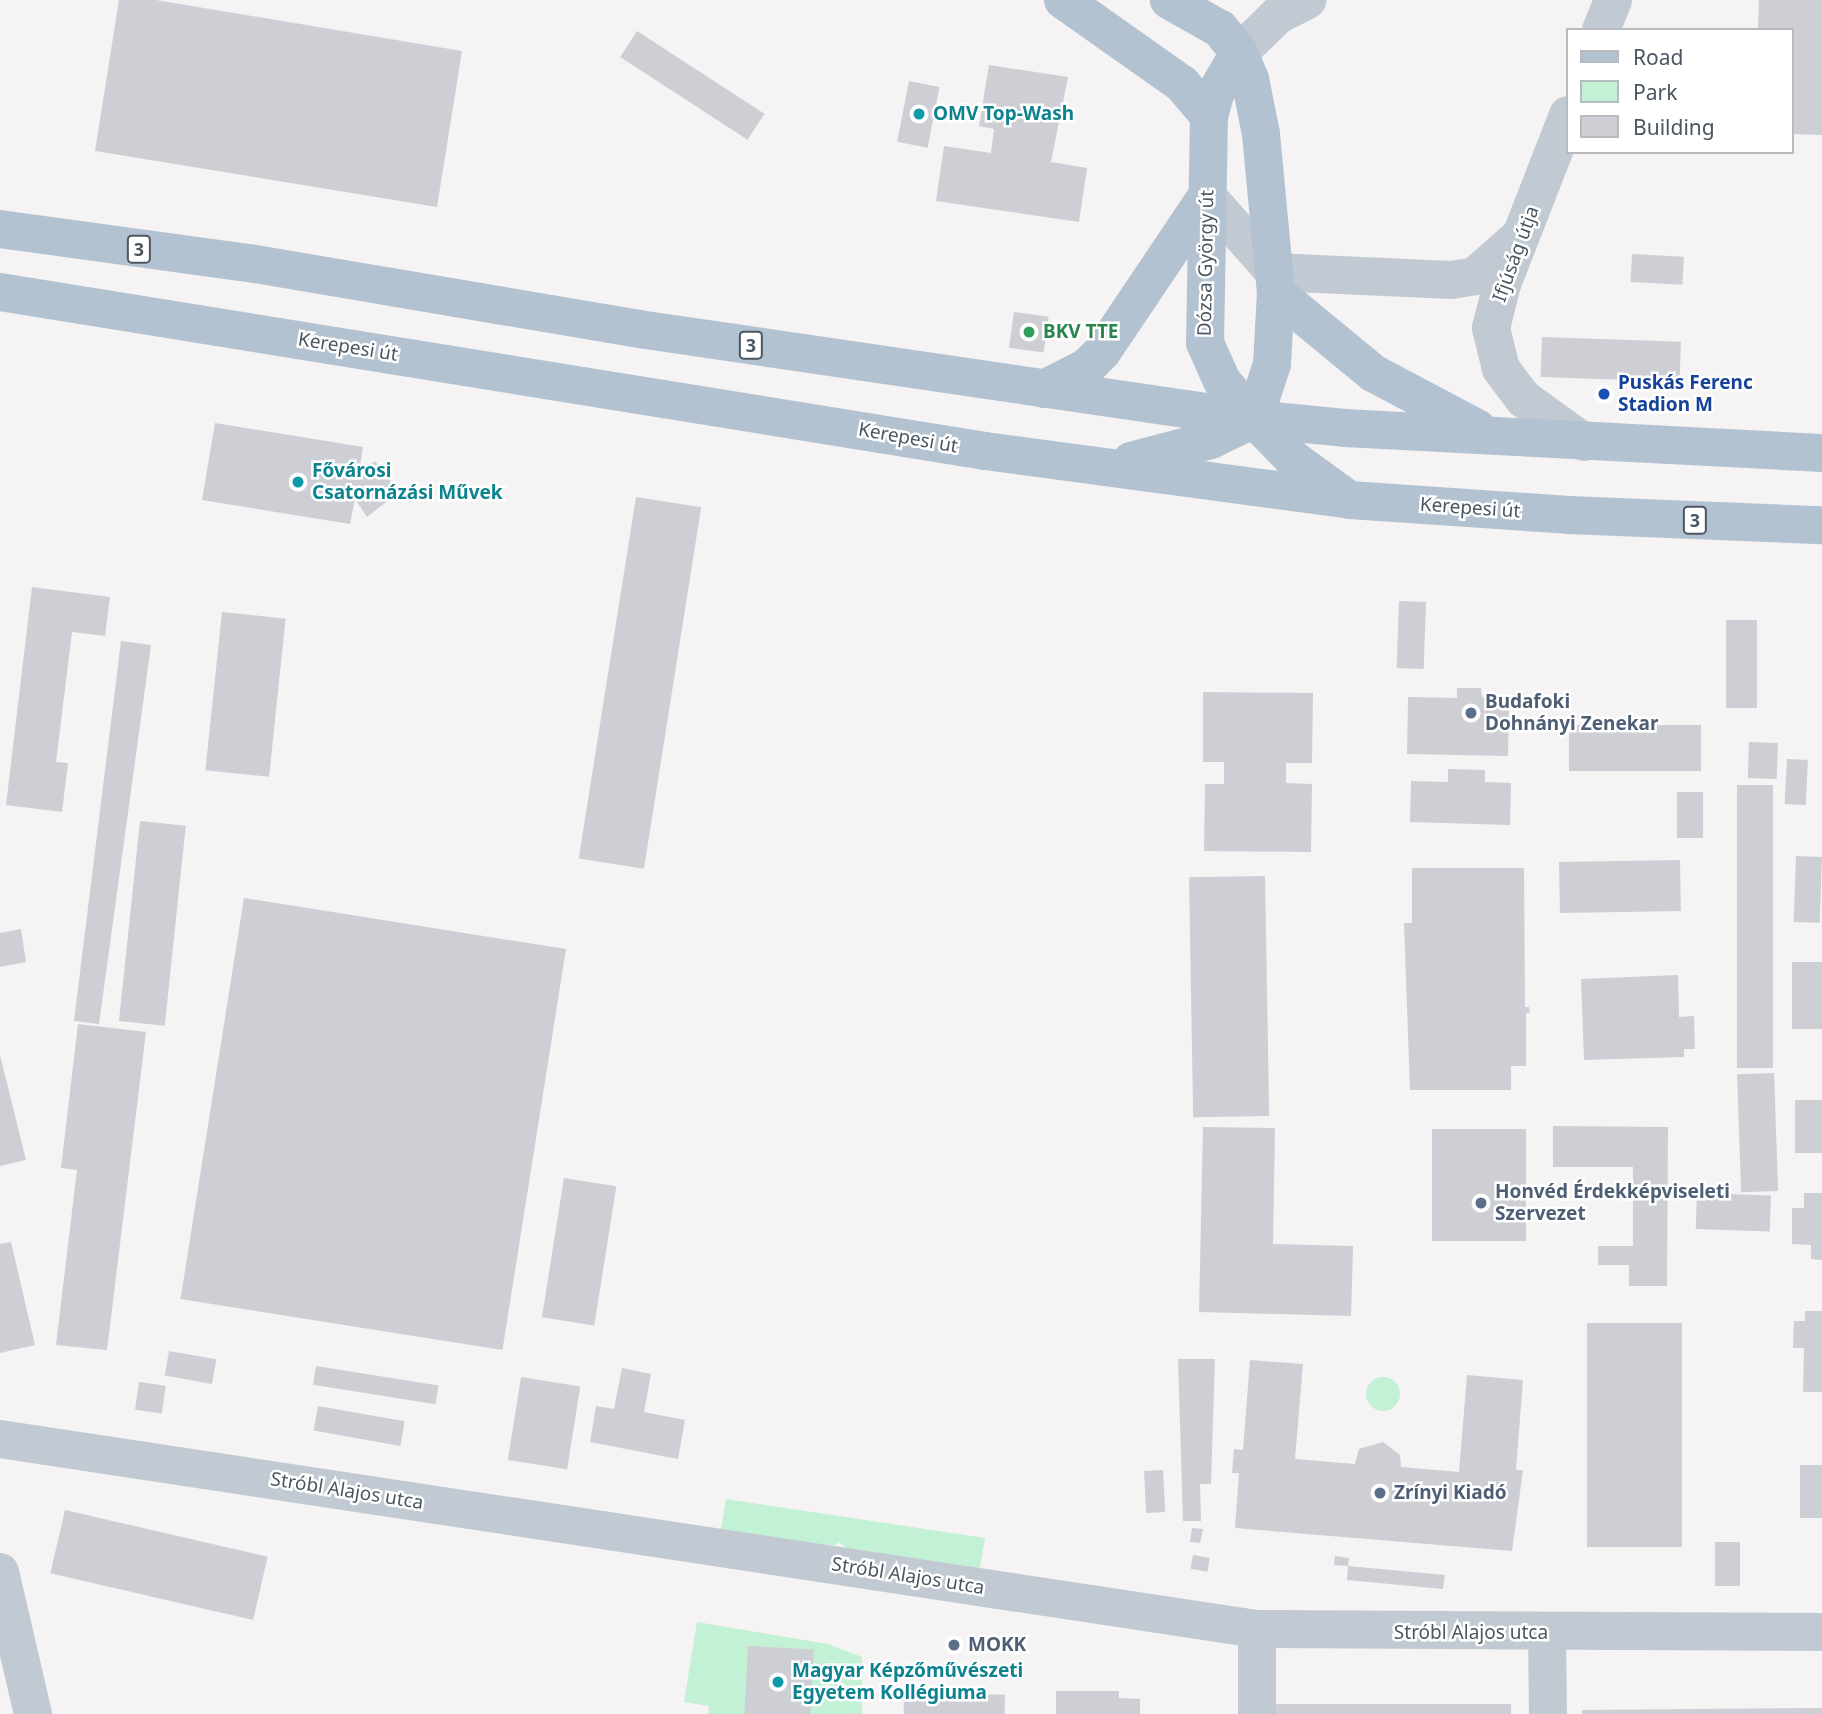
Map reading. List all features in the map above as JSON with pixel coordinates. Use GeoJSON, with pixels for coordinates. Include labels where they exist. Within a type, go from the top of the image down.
{"type":"FeatureCollection","features":[{"type":"Feature","properties":{"kind":"main road"},"geometry":{"type":"LineString","coordinates":[[1063,0],[1182,84],[1209,116]]}},
{"type":"Feature","properties":{"kind":"main road"},"geometry":{"type":"LineString","coordinates":[[1102,467],[1211,440],[1254,419],[1272,364],[1275,283],[1259,124],[1239,53],[1208,19],[1169,0]]}},
{"type":"Feature","properties":{"kind":"main road","name":"Dózsa György út"},"geometry":{"type":"LineString","coordinates":[[1239,53],[1215,94],[1209,116],[1205,343],[1222,382],[1254,419],[1293,459],[1350,500]]}},
{"type":"Feature","properties":{"kind":"main road"},"geometry":{"type":"LineString","coordinates":[[1044,389],[1087,367],[1102,352],[1207,196]]}},
{"type":"Feature","properties":{"kind":"main road","name":"3"},"geometry":{"type":"LineString","coordinates":[[10,234],[249,263],[639,329],[1254,419],[1584,442],[1822,453]]}},
{"type":"Feature","properties":{"kind":"main road"},"geometry":{"type":"LineString","coordinates":[[1275,283],[1373,373],[1494,436]]}},
{"type":"Feature","properties":{"kind":"main road","name":"Kerepesi út"},"geometry":{"type":"LineString","coordinates":[[0,292],[1102,467],[1350,500],[1567,515],[1822,525]]}},
{"type":"Feature","properties":{"kind":"street"},"geometry":{"type":"LineString","coordinates":[[1239,53],[1278,15],[1307,0]]}},
{"type":"Feature","properties":{"kind":"street"},"geometry":{"type":"LineString","coordinates":[[1602,28],[1613,0]]}},
{"type":"Feature","properties":{"kind":"street","name":"Ifjúság útja"},"geometry":{"type":"LineString","coordinates":[[1564,125],[1521,235],[1491,328],[1501,369],[1524,399],[1584,442]]}},
{"type":"Feature","properties":{"kind":"street"},"geometry":{"type":"LineString","coordinates":[[1207,196],[1275,283],[1451,280],[1475,276],[1521,235]]}},
{"type":"Feature","properties":{"kind":"street","name":"Stróbl Alajos utca"},"geometry":{"type":"LineString","coordinates":[[0,1439],[1257,1629],[1547,1634],[1822,1632]]}},
{"type":"Feature","properties":{"kind":"street"},"geometry":{"type":"LineString","coordinates":[[0,1572],[33,1714]]}},
{"type":"Feature","properties":{"kind":"street"},"geometry":{"type":"LineString","coordinates":[[1257,1629],[1257,1714]]}},
{"type":"Feature","properties":{"kind":"street"},"geometry":{"type":"LineString","coordinates":[[1547,1634],[1548,1714]]}},
{"type":"Feature","properties":{"kind":"green space"},"geometry":{"type":"Polygon","coordinates":[[[1383,1377],[1395,1382],[1400,1394],[1395,1406],[1383,1411],[1371,1406],[1366,1394],[1371,1382],[1383,1377]]]}},
{"type":"Feature","properties":{"kind":"green space"},"geometry":{"type":"Polygon","coordinates":[[[726,1499],[985,1538],[980,1568],[846,1548],[839,1542],[834,1546],[721,1529],[726,1499]]]}},
{"type":"Feature","properties":{"kind":"green space"},"geometry":{"type":"Polygon","coordinates":[[[697,1622],[828,1644],[862,1657],[862,1714],[708,1714],[709,1706],[684,1702],[697,1622]]]}},
{"type":"Feature","properties":{"kind":"building"},"geometry":{"type":"Polygon","coordinates":[[[119,0],[156,0],[462,51],[437,207],[95,151],[119,0]]]}},
{"type":"Feature","properties":{"kind":"building"},"geometry":{"type":"Polygon","coordinates":[[[1759,0],[1822,0],[1822,135],[1794,134],[1794,28],[1758,28],[1759,0]]]}},
{"type":"Feature","properties":{"kind":"building"},"geometry":{"type":"Polygon","coordinates":[[[637,31],[764,114],[748,140],[620,57],[637,31]]]}},
{"type":"Feature","properties":{"kind":"building"},"geometry":{"type":"Polygon","coordinates":[[[989,65],[1068,77],[1051,162],[1087,168],[1079,222],[936,201],[944,146],[991,153],[994,129],[979,126],[989,65]]]}},
{"type":"Feature","properties":{"kind":"building","name":"OMV Top-Wash"},"geometry":{"type":"Polygon","coordinates":[[[909,81],[939,87],[928,148],[897,142],[909,81]]]}},
{"type":"Feature","properties":{"kind":"building"},"geometry":{"type":"Polygon","coordinates":[[[1632,254],[1684,257],[1682,285],[1631,282],[1632,254]]]}},
{"type":"Feature","properties":{"kind":"building","name":"BKV TTE"},"geometry":{"type":"Polygon","coordinates":[[[1014,312],[1049,317],[1044,353],[1009,348],[1014,312]]]}},
{"type":"Feature","properties":{"kind":"building"},"geometry":{"type":"Polygon","coordinates":[[[1542,337],[1681,342],[1680,382],[1541,377],[1542,337]]]}},
{"type":"Feature","properties":{"kind":"building","name":"Fővárosi Csatornázási Művek"},"geometry":{"type":"Polygon","coordinates":[[[215,423],[363,447],[359,472],[375,461],[399,492],[367,517],[355,499],[350,524],[202,500],[215,423]]]}},
{"type":"Feature","properties":{"kind":"building"},"geometry":{"type":"Polygon","coordinates":[[[636,497],[701,507],[644,869],[579,858],[636,497]]]}},
{"type":"Feature","properties":{"kind":"building"},"geometry":{"type":"Polygon","coordinates":[[[32,587],[110,597],[105,636],[72,632],[56,762],[68,763],[62,812],[6,805],[32,587]]]}},
{"type":"Feature","properties":{"kind":"building"},"geometry":{"type":"Polygon","coordinates":[[[1399,601],[1426,602],[1424,669],[1397,668],[1399,601]]]}},
{"type":"Feature","properties":{"kind":"building"},"geometry":{"type":"Polygon","coordinates":[[[222,612],[286,619],[269,777],[205,770],[222,612]]]}},
{"type":"Feature","properties":{"kind":"building"},"geometry":{"type":"Polygon","coordinates":[[[1726,620],[1757,620],[1757,708],[1726,708],[1726,620]]]}},
{"type":"Feature","properties":{"kind":"building"},"geometry":{"type":"Polygon","coordinates":[[[121,641],[151,645],[99,1024],[74,1021],[121,641]]]}},
{"type":"Feature","properties":{"kind":"building"},"geometry":{"type":"Polygon","coordinates":[[[1457,688],[1481,688],[1482,697],[1509,697],[1508,756],[1407,754],[1408,697],[1457,698],[1457,688]]]}},
{"type":"Feature","properties":{"kind":"building"},"geometry":{"type":"Polygon","coordinates":[[[1203,692],[1313,693],[1312,763],[1286,763],[1286,783],[1312,784],[1311,852],[1204,851],[1205,784],[1224,784],[1224,762],[1203,762],[1203,692]]]}},
{"type":"Feature","properties":{"kind":"building"},"geometry":{"type":"Polygon","coordinates":[[[1569,725],[1701,725],[1701,771],[1569,771],[1569,725]]]}},
{"type":"Feature","properties":{"kind":"building"},"geometry":{"type":"Polygon","coordinates":[[[1749,742],[1778,743],[1777,779],[1748,778],[1749,742]]]}},
{"type":"Feature","properties":{"kind":"building"},"geometry":{"type":"Polygon","coordinates":[[[1787,759],[1808,760],[1806,805],[1785,804],[1787,759]]]}},
{"type":"Feature","properties":{"kind":"building"},"geometry":{"type":"Polygon","coordinates":[[[1448,769],[1485,770],[1485,782],[1511,783],[1510,825],[1410,822],[1411,781],[1448,782],[1448,769]]]}},
{"type":"Feature","properties":{"kind":"building"},"geometry":{"type":"Polygon","coordinates":[[[1737,785],[1773,785],[1773,1068],[1737,1068],[1737,785]]]}},
{"type":"Feature","properties":{"kind":"building"},"geometry":{"type":"Polygon","coordinates":[[[1677,792],[1703,792],[1703,838],[1677,838],[1677,792]]]}},
{"type":"Feature","properties":{"kind":"building"},"geometry":{"type":"Polygon","coordinates":[[[140,821],[186,826],[165,1026],[119,1021],[140,821]]]}},
{"type":"Feature","properties":{"kind":"building"},"geometry":{"type":"Polygon","coordinates":[[[1796,856],[1822,857],[1820,923],[1794,922],[1796,856]]]}},
{"type":"Feature","properties":{"kind":"building"},"geometry":{"type":"Polygon","coordinates":[[[1680,860],[1681,911],[1560,913],[1559,862],[1680,860]]]}},
{"type":"Feature","properties":{"kind":"building"},"geometry":{"type":"Polygon","coordinates":[[[1412,868],[1524,868],[1525,1007],[1529,1007],[1530,1013],[1526,1013],[1526,1066],[1511,1066],[1511,1090],[1410,1090],[1404,923],[1412,923],[1412,868]]]}},
{"type":"Feature","properties":{"kind":"building"},"geometry":{"type":"Polygon","coordinates":[[[1265,876],[1269,1116],[1193,1117],[1189,877],[1265,876]]]}},
{"type":"Feature","properties":{"kind":"building"},"geometry":{"type":"Polygon","coordinates":[[[244,898],[566,949],[502,1350],[180,1299],[244,898]]]}},
{"type":"Feature","properties":{"kind":"building"},"geometry":{"type":"Polygon","coordinates":[[[21,929],[26,962],[0,967],[0,933],[21,929]]]}},
{"type":"Feature","properties":{"kind":"building"},"geometry":{"type":"Polygon","coordinates":[[[1792,962],[1822,962],[1822,1029],[1792,1029],[1792,962]]]}},
{"type":"Feature","properties":{"kind":"building"},"geometry":{"type":"Polygon","coordinates":[[[1678,975],[1679,1017],[1694,1016],[1695,1049],[1684,1049],[1684,1057],[1584,1060],[1581,979],[1678,975]]]}},
{"type":"Feature","properties":{"kind":"building"},"geometry":{"type":"Polygon","coordinates":[[[78,1024],[146,1032],[107,1350],[56,1345],[77,1170],[61,1168],[78,1024]]]}},
{"type":"Feature","properties":{"kind":"building"},"geometry":{"type":"Polygon","coordinates":[[[0,1055],[26,1160],[0,1166],[0,1055]]]}},
{"type":"Feature","properties":{"kind":"building"},"geometry":{"type":"Polygon","coordinates":[[[1774,1073],[1778,1191],[1741,1192],[1737,1074],[1774,1073]]]}},
{"type":"Feature","properties":{"kind":"building"},"geometry":{"type":"Polygon","coordinates":[[[1795,1100],[1822,1100],[1822,1153],[1795,1153],[1795,1100]]]}},
{"type":"Feature","properties":{"kind":"building"},"geometry":{"type":"Polygon","coordinates":[[[1553,1126],[1668,1127],[1667,1286],[1629,1286],[1629,1265],[1598,1265],[1598,1246],[1633,1246],[1633,1167],[1553,1167],[1553,1126]]]}},
{"type":"Feature","properties":{"kind":"building"},"geometry":{"type":"Polygon","coordinates":[[[1203,1127],[1275,1128],[1273,1244],[1353,1246],[1351,1316],[1199,1312],[1203,1127]]]}},
{"type":"Feature","properties":{"kind":"building"},"geometry":{"type":"Polygon","coordinates":[[[1432,1129],[1526,1129],[1526,1241],[1432,1241],[1432,1129]]]}},
{"type":"Feature","properties":{"kind":"building"},"geometry":{"type":"Polygon","coordinates":[[[564,1178],[616,1186],[594,1326],[542,1317],[564,1178]]]}},
{"type":"Feature","properties":{"kind":"building"},"geometry":{"type":"Polygon","coordinates":[[[1697,1193],[1771,1196],[1770,1232],[1696,1229],[1697,1193]]]}},
{"type":"Feature","properties":{"kind":"building"},"geometry":{"type":"Polygon","coordinates":[[[1804,1193],[1822,1193],[1822,1260],[1811,1259],[1811,1245],[1792,1244],[1792,1208],[1804,1208],[1804,1193]]]}},
{"type":"Feature","properties":{"kind":"building"},"geometry":{"type":"Polygon","coordinates":[[[11,1242],[35,1345],[0,1353],[0,1244],[11,1242]]]}},
{"type":"Feature","properties":{"kind":"building"},"geometry":{"type":"Polygon","coordinates":[[[1805,1311],[1822,1311],[1822,1392],[1803,1392],[1804,1348],[1793,1348],[1794,1321],[1805,1321],[1805,1311]]]}},
{"type":"Feature","properties":{"kind":"building"},"geometry":{"type":"Polygon","coordinates":[[[1587,1323],[1682,1323],[1682,1547],[1587,1547],[1587,1323]]]}},
{"type":"Feature","properties":{"kind":"building"},"geometry":{"type":"Polygon","coordinates":[[[169,1351],[216,1359],[212,1384],[165,1376],[169,1351]]]}},
{"type":"Feature","properties":{"kind":"building"},"geometry":{"type":"Polygon","coordinates":[[[1178,1359],[1215,1359],[1211,1484],[1200,1484],[1201,1521],[1183,1521],[1178,1359]]]}},
{"type":"Feature","properties":{"kind":"building"},"geometry":{"type":"Polygon","coordinates":[[[1250,1360],[1303,1364],[1295,1459],[1355,1464],[1359,1449],[1383,1442],[1400,1455],[1401,1467],[1459,1472],[1467,1375],[1523,1380],[1516,1470],[1523,1470],[1512,1551],[1235,1528],[1239,1473],[1232,1473],[1234,1449],[1243,1450],[1250,1360]]]}},
{"type":"Feature","properties":{"kind":"building"},"geometry":{"type":"Polygon","coordinates":[[[316,1366],[438,1385],[436,1404],[313,1385],[316,1366]]]}},
{"type":"Feature","properties":{"kind":"building"},"geometry":{"type":"Polygon","coordinates":[[[622,1368],[651,1374],[644,1412],[685,1420],[678,1459],[590,1442],[596,1406],[614,1409],[622,1368]]]}},
{"type":"Feature","properties":{"kind":"building"},"geometry":{"type":"Polygon","coordinates":[[[521,1377],[580,1386],[567,1469],[508,1460],[521,1377]]]}},
{"type":"Feature","properties":{"kind":"building"},"geometry":{"type":"Polygon","coordinates":[[[139,1382],[166,1386],[162,1413],[135,1410],[139,1382]]]}},
{"type":"Feature","properties":{"kind":"building"},"geometry":{"type":"Polygon","coordinates":[[[318,1406],[405,1421],[400,1446],[314,1431],[318,1406]]]}},
{"type":"Feature","properties":{"kind":"building"},"geometry":{"type":"Polygon","coordinates":[[[1800,1465],[1822,1465],[1822,1518],[1800,1518],[1800,1465]]]}},
{"type":"Feature","properties":{"kind":"building"},"geometry":{"type":"Polygon","coordinates":[[[1163,1470],[1165,1512],[1146,1513],[1144,1471],[1163,1470]]]}},
{"type":"Feature","properties":{"kind":"building"},"geometry":{"type":"Polygon","coordinates":[[[65,1510],[268,1557],[253,1620],[50,1573],[65,1510]]]}},
{"type":"Feature","properties":{"kind":"building"},"geometry":{"type":"Polygon","coordinates":[[[1192,1528],[1203,1529],[1200,1543],[1190,1542],[1192,1528]]]}},
{"type":"Feature","properties":{"kind":"building"},"geometry":{"type":"Polygon","coordinates":[[[1715,1542],[1740,1542],[1740,1586],[1715,1586],[1715,1542]]]}},
{"type":"Feature","properties":{"kind":"building"},"geometry":{"type":"Polygon","coordinates":[[[1193,1555],[1210,1558],[1207,1572],[1191,1569],[1193,1555]]]}},
{"type":"Feature","properties":{"kind":"building"},"geometry":{"type":"Polygon","coordinates":[[[1335,1556],[1349,1558],[1348,1566],[1334,1565],[1335,1556]]]}},
{"type":"Feature","properties":{"kind":"building"},"geometry":{"type":"Polygon","coordinates":[[[1348,1566],[1445,1575],[1443,1589],[1347,1580],[1348,1566]]]}},
{"type":"Feature","properties":{"kind":"building","name":"Magyar Képzőművészeti Egyetem Kollégiuma"},"geometry":{"type":"Polygon","coordinates":[[[748,1646],[814,1649],[811,1714],[744,1714],[748,1646]]]}},
{"type":"Feature","properties":{"kind":"building"},"geometry":{"type":"Polygon","coordinates":[[[1056,1691],[1119,1691],[1119,1698],[1140,1699],[1140,1714],[1056,1714],[1056,1691]]]}},
{"type":"Feature","properties":{"kind":"building"},"geometry":{"type":"Polygon","coordinates":[[[904,1693],[1005,1695],[1005,1714],[904,1714],[904,1693]]]}},
{"type":"Feature","properties":{"kind":"building"},"geometry":{"type":"Polygon","coordinates":[[[1276,1704],[1511,1704],[1511,1714],[1276,1714],[1276,1704]]]}},
{"type":"Feature","properties":{"kind":"building"},"geometry":{"type":"Polygon","coordinates":[[[1822,1708],[1822,1714],[1582,1714],[1582,1710],[1822,1708]]]}},
{"type":"Feature","properties":{"kind":"place","name":"OMV Top-Wash"},"geometry":{"type":"Point","coordinates":[919,114]}},
{"type":"Feature","properties":{"kind":"place","name":"BKV TTE"},"geometry":{"type":"Point","coordinates":[1029,332]}},
{"type":"Feature","properties":{"kind":"place","name":"Puskás Ferenc Stadion M"},"geometry":{"type":"Point","coordinates":[1604,394]}},
{"type":"Feature","properties":{"kind":"place","name":"Fővárosi Csatornázási Művek"},"geometry":{"type":"Point","coordinates":[298,482]}},
{"type":"Feature","properties":{"kind":"place","name":"Budafoki Dohnányi Zenekar"},"geometry":{"type":"Point","coordinates":[1471,713]}},
{"type":"Feature","properties":{"kind":"place","name":"Honvéd Érdekképviseleti Szervezet"},"geometry":{"type":"Point","coordinates":[1481,1203]}},
{"type":"Feature","properties":{"kind":"place","name":"Zrínyi Kiadó"},"geometry":{"type":"Point","coordinates":[1380,1493]}},
{"type":"Feature","properties":{"kind":"place","name":"MOKK"},"geometry":{"type":"Point","coordinates":[954,1645]}},
{"type":"Feature","properties":{"kind":"place","name":"Magyar Képzőművészeti Egyetem Kollégiuma"},"geometry":{"type":"Point","coordinates":[778,1682]}}]}
